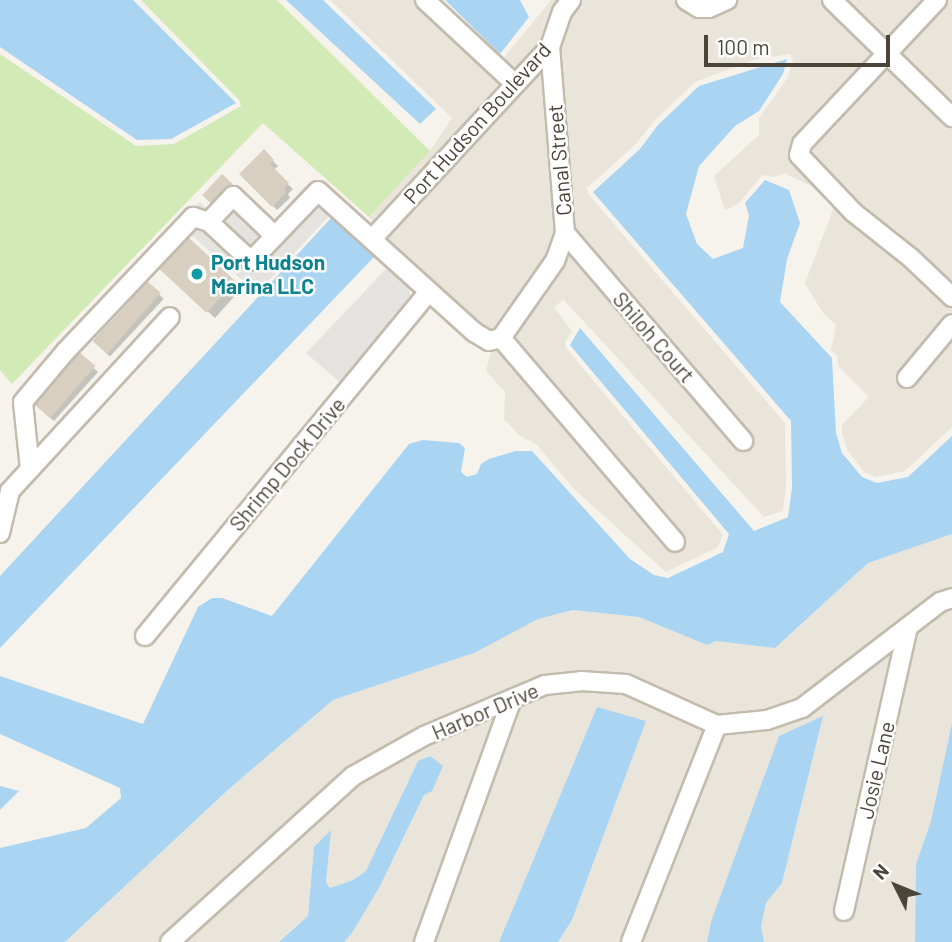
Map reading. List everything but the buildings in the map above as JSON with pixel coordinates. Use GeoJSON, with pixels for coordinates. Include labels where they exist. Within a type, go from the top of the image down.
{"type":"FeatureCollection","features":[{"type":"Feature","properties":{"kind":"street"},"geometry":{"type":"LineString","coordinates":[[425,0],[515,84]]}},
{"type":"Feature","properties":{"kind":"street","name":"Port Hudson Boulevard"},"geometry":{"type":"LineString","coordinates":[[372,239],[550,47],[562,12],[571,0]]}},
{"type":"Feature","properties":{"kind":"street"},"geometry":{"type":"LineString","coordinates":[[686,0],[699,8],[709,8],[727,0]]}},
{"type":"Feature","properties":{"kind":"street"},"geometry":{"type":"LineString","coordinates":[[832,0],[952,117]]}},
{"type":"Feature","properties":{"kind":"street"},"geometry":{"type":"LineString","coordinates":[[937,0],[802,144],[799,155],[853,212],[911,258],[952,297]]}},
{"type":"Feature","properties":{"kind":"street","name":"Canal Street"},"geometry":{"type":"LineString","coordinates":[[501,338],[555,261],[565,233],[550,47]]}},
{"type":"Feature","properties":{"kind":"street"},"geometry":{"type":"LineString","coordinates":[[30,469],[23,402],[66,351],[193,217],[209,222],[251,261],[318,191],[474,332],[489,341],[501,338],[675,542]]}},
{"type":"Feature","properties":{"kind":"street"},"geometry":{"type":"LineString","coordinates":[[209,222],[233,196],[275,236]]}},
{"type":"Feature","properties":{"kind":"street","name":"Shiloh Court"},"geometry":{"type":"LineString","coordinates":[[565,233],[743,441]]}},
{"type":"Feature","properties":{"kind":"street","name":"Shrimp Dock Drive"},"geometry":{"type":"LineString","coordinates":[[145,636],[429,292]]}},
{"type":"Feature","properties":{"kind":"street"},"geometry":{"type":"LineString","coordinates":[[0,533],[10,491],[170,317]]}},
{"type":"Feature","properties":{"kind":"street"},"geometry":{"type":"LineString","coordinates":[[907,379],[952,324]]}},
{"type":"Feature","properties":{"kind":"street","name":"Harbor Drive"},"geometry":{"type":"LineString","coordinates":[[170,942],[353,776],[424,736],[511,702],[545,685],[581,681],[626,684],[718,725],[767,720],[802,708],[940,602],[952,598]]}},
{"type":"Feature","properties":{"kind":"street","name":"Josie Lane"},"geometry":{"type":"LineString","coordinates":[[844,911],[908,628]]}},
{"type":"Feature","properties":{"kind":"street"},"geometry":{"type":"LineString","coordinates":[[424,942],[511,702]]}},
{"type":"Feature","properties":{"kind":"street"},"geometry":{"type":"LineString","coordinates":[[631,942],[718,725]]}},
{"type":"Feature","properties":{"kind":"shaded area"},"geometry":{"type":"Polygon","coordinates":[[[330,0],[437,0],[502,60],[551,0],[562,0],[544,43],[375,225],[369,217],[430,151],[452,118],[330,0]]]}},
{"type":"Feature","properties":{"kind":"shaded area"},"geometry":{"type":"Polygon","coordinates":[[[580,0],[952,0],[952,427],[905,471],[876,477],[865,473],[847,450],[842,433],[842,425],[869,397],[838,366],[837,356],[831,350],[836,325],[823,313],[805,283],[834,207],[811,186],[785,173],[773,177],[762,175],[739,203],[725,210],[714,176],[759,135],[759,118],[788,77],[793,61],[790,54],[772,57],[770,54],[695,82],[654,121],[636,144],[587,188],[589,195],[785,423],[786,487],[783,511],[764,517],[563,299],[554,308],[572,331],[565,343],[566,348],[723,535],[718,547],[666,572],[575,490],[536,444],[520,436],[504,419],[505,392],[486,371],[494,340],[393,252],[383,237],[580,0]]]}},
{"type":"Feature","properties":{"kind":"shaded area"},"geometry":{"type":"Polygon","coordinates":[[[305,186],[332,213],[257,293],[179,224],[200,202],[220,221],[236,205],[265,231],[305,186]]]}},
{"type":"Feature","properties":{"kind":"shaded area"},"geometry":{"type":"Polygon","coordinates":[[[388,267],[408,285],[413,306],[343,385],[306,353],[388,267]]]}},
{"type":"Feature","properties":{"kind":"shaded area"},"geometry":{"type":"Polygon","coordinates":[[[952,534],[952,723],[931,821],[916,864],[915,942],[764,942],[761,926],[766,903],[782,883],[822,717],[711,922],[707,942],[558,942],[572,920],[597,707],[499,942],[344,942],[380,886],[424,795],[418,761],[366,871],[353,880],[330,888],[326,882],[330,831],[314,847],[308,916],[279,942],[65,942],[230,788],[333,700],[474,653],[538,619],[573,610],[639,617],[706,645],[716,641],[775,648],[868,563],[952,534]]]}},
{"type":"Feature","properties":{"kind":"green space"},"geometry":{"type":"Polygon","coordinates":[[[141,0],[277,0],[430,151],[369,217],[263,123],[12,384],[0,370],[0,54],[136,146],[174,144],[241,106],[239,100],[141,0]]]}},
{"type":"Feature","properties":{"kind":"water"},"geometry":{"type":"Polygon","coordinates":[[[0,0],[133,0],[236,103],[171,139],[137,140],[0,47],[0,0]]]}},
{"type":"Feature","properties":{"kind":"water"},"geometry":{"type":"Polygon","coordinates":[[[286,0],[323,0],[436,109],[420,124],[286,0]]]}},
{"type":"Feature","properties":{"kind":"water"},"geometry":{"type":"Polygon","coordinates":[[[445,0],[520,0],[529,17],[500,54],[445,0]]]}},
{"type":"Feature","properties":{"kind":"water"},"geometry":{"type":"Polygon","coordinates":[[[787,59],[783,74],[759,111],[735,126],[699,166],[686,214],[697,244],[713,259],[743,248],[749,216],[745,203],[765,180],[789,190],[800,223],[787,259],[780,302],[832,358],[836,433],[842,453],[862,477],[877,483],[908,477],[952,436],[952,534],[868,563],[775,648],[716,641],[707,645],[639,617],[573,610],[538,619],[474,653],[333,700],[230,788],[65,942],[0,942],[0,848],[86,828],[121,798],[120,788],[0,734],[0,676],[143,724],[198,607],[212,598],[222,598],[272,616],[409,444],[423,440],[459,443],[465,448],[461,472],[467,477],[477,474],[481,464],[489,459],[516,451],[532,451],[630,559],[654,575],[668,578],[723,552],[729,534],[570,345],[580,328],[754,531],[788,517],[792,488],[791,421],[593,192],[640,149],[658,125],[699,86],[787,59]]]}},
{"type":"Feature","properties":{"kind":"water"},"geometry":{"type":"Polygon","coordinates":[[[332,217],[374,257],[0,648],[0,576],[332,217]]]}},
{"type":"Feature","properties":{"kind":"water"},"geometry":{"type":"Polygon","coordinates":[[[597,707],[646,721],[572,920],[558,942],[499,942],[597,707]]]}},
{"type":"Feature","properties":{"kind":"water"},"geometry":{"type":"Polygon","coordinates":[[[823,716],[782,883],[766,903],[761,926],[764,942],[707,942],[711,922],[779,736],[823,716]]]}},
{"type":"Feature","properties":{"kind":"water"},"geometry":{"type":"Polygon","coordinates":[[[952,723],[952,942],[915,942],[916,864],[931,821],[952,723]]]}},
{"type":"Feature","properties":{"kind":"water"},"geometry":{"type":"Polygon","coordinates":[[[430,756],[443,766],[432,791],[424,795],[380,886],[352,933],[344,942],[279,942],[308,916],[314,847],[331,830],[326,882],[330,888],[353,880],[366,871],[418,761],[430,756]]]}},
{"type":"Feature","properties":{"kind":"water"},"geometry":{"type":"Polygon","coordinates":[[[0,786],[19,791],[0,810],[0,786]]]}},
{"type":"Feature","properties":{"kind":"place","name":"Port Hudson Marina LLC"},"geometry":{"type":"Point","coordinates":[197,274]}}]}
